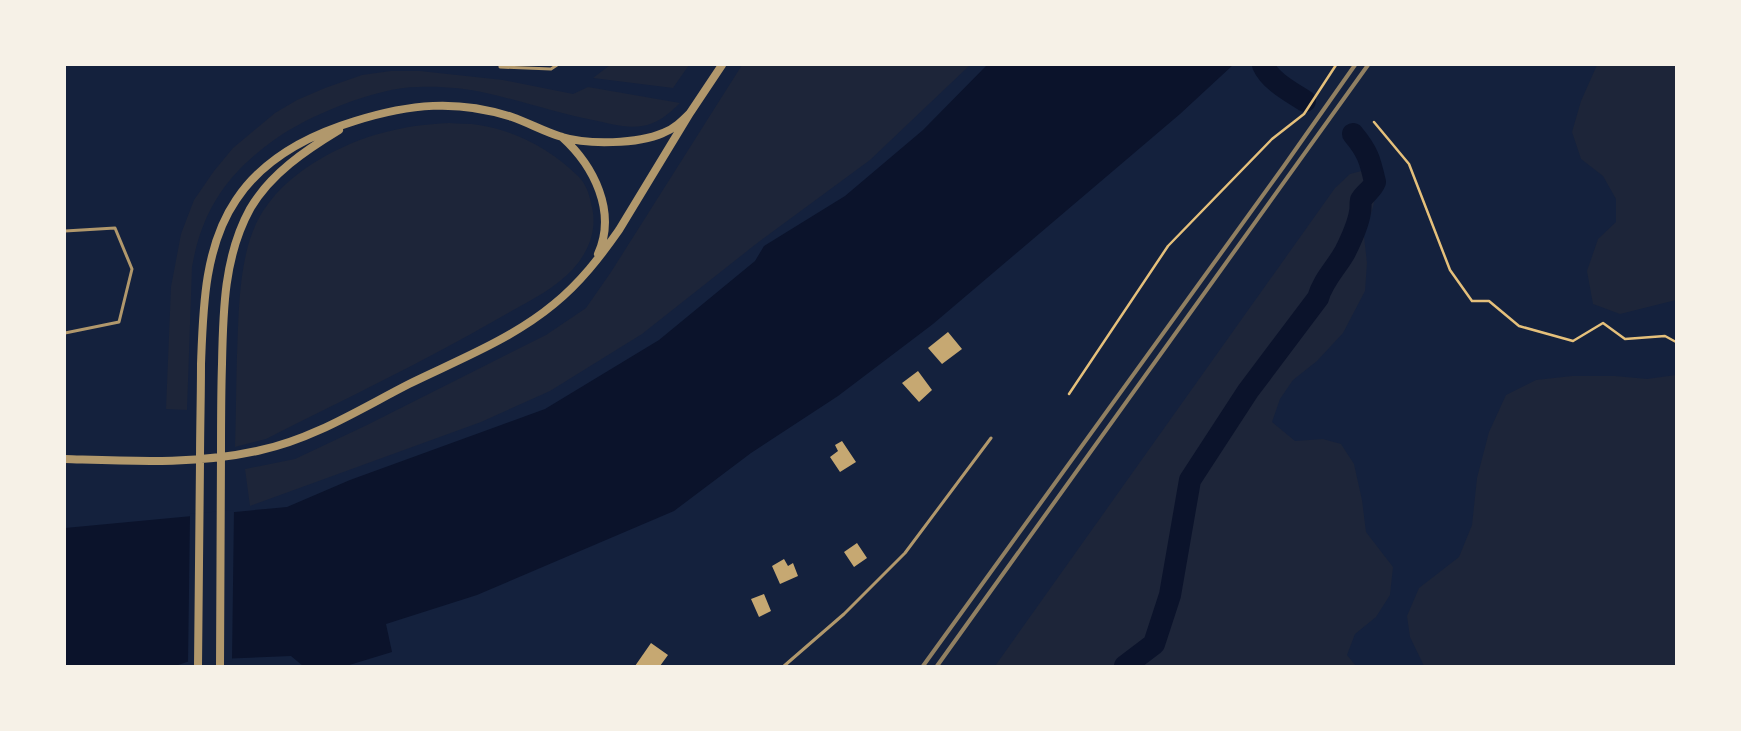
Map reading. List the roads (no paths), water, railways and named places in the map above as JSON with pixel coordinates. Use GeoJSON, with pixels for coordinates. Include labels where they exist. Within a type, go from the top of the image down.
{"type":"FeatureCollection","features":[{"type":"Feature","properties":{"kind":"street"},"geometry":{"type":"LineString","coordinates":[[65,460],[122,461],[210,458],[262,450],[312,433],[508,335],[554,304],[575,285],[593,264],[619,230],[690,113],[722,65]]}},
{"type":"Feature","properties":{"kind":"street"},"geometry":{"type":"LineString","coordinates":[[198,666],[200,412],[202,328],[206,286],[216,243],[230,210],[257,175],[292,148],[332,129],[369,117],[413,107],[442,105],[484,110],[511,117],[562,137],[612,142],[646,138],[670,130],[690,113]]}},
{"type":"Feature","properties":{"kind":"street"},"geometry":{"type":"LineString","coordinates":[[220,666],[222,330],[226,290],[233,251],[249,211],[271,182],[298,157],[341,129],[369,117]]}},
{"type":"Feature","properties":{"kind":"street"},"geometry":{"type":"LineString","coordinates":[[562,137],[584,162],[597,186],[603,203],[605,231],[593,264]]}},
{"type":"Feature","properties":{"kind":"lane"},"geometry":{"type":"LineString","coordinates":[[500,65],[500,67],[551,69],[557,65]]}},
{"type":"Feature","properties":{"kind":"lane"},"geometry":{"type":"LineString","coordinates":[[65,231],[115,228],[132,269],[119,322],[65,333]]}},
{"type":"Feature","properties":{"kind":"lane"},"geometry":{"type":"LineString","coordinates":[[784,666],[844,614],[905,552],[991,438]]}},
{"type":"Feature","properties":{"kind":"waterway"},"geometry":{"type":"LineString","coordinates":[[1263,65],[1276,81],[1305,101]]}},
{"type":"Feature","properties":{"kind":"waterway"},"geometry":{"type":"LineString","coordinates":[[1125,666],[1154,644],[1170,595],[1190,480],[1248,391],[1318,298],[1323,285],[1345,252],[1352,237],[1359,217],[1361,200],[1375,182],[1368,156],[1353,134]]}},
{"type":"Feature","properties":{"kind":"railway"},"geometry":{"type":"LineString","coordinates":[[923,666],[1355,65]]}},
{"type":"Feature","properties":{"kind":"railway"},"geometry":{"type":"LineString","coordinates":[[937,666],[1368,65]]}}]}
